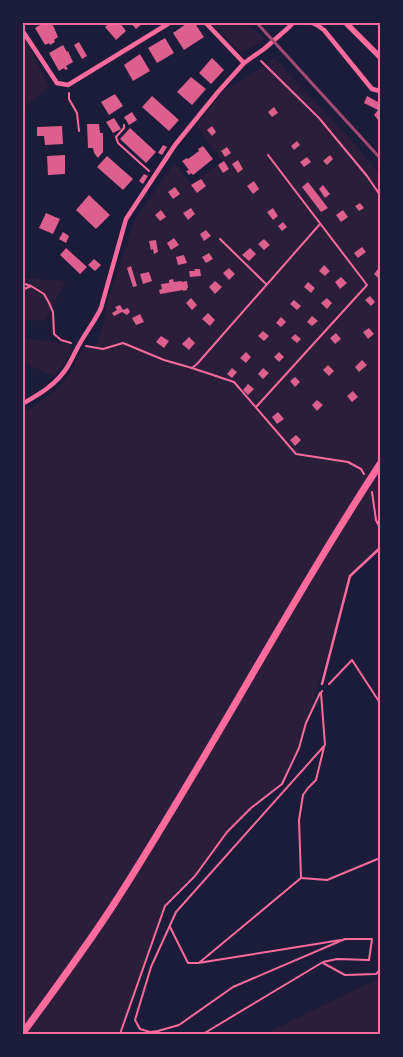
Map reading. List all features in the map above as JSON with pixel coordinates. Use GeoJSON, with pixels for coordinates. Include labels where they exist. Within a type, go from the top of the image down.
{"type":"FeatureCollection","features":[{"type":"Feature","properties":{"kind":"main road"},"geometry":{"type":"LineString","coordinates":[[22,1034],[76,960],[117,899],[197,768],[287,614],[380,464]]}},
{"type":"Feature","properties":{"kind":"street"},"geometry":{"type":"LineString","coordinates":[[22,30],[57,83],[68,85],[171,22]]}},
{"type":"Feature","properties":{"kind":"street"},"geometry":{"type":"LineString","coordinates":[[205,22],[244,63]]}},
{"type":"Feature","properties":{"kind":"street"},"geometry":{"type":"LineString","coordinates":[[22,404],[41,393],[59,378],[67,368],[101,308],[126,219],[176,144],[244,63],[256,56],[297,22]]}},
{"type":"Feature","properties":{"kind":"street"},"geometry":{"type":"LineString","coordinates":[[310,22],[324,30],[372,89],[380,91]]}},
{"type":"Feature","properties":{"kind":"street"},"geometry":{"type":"LineString","coordinates":[[345,22],[380,57]]}},
{"type":"Feature","properties":{"kind":"lane"},"geometry":{"type":"LineString","coordinates":[[322,684],[350,576],[380,548]]}},
{"type":"Feature","properties":{"kind":"path"},"geometry":{"type":"LineString","coordinates":[[256,56],[319,118],[367,176],[380,195]]}},
{"type":"Feature","properties":{"kind":"path"},"geometry":{"type":"LineString","coordinates":[[68,85],[69,99],[77,113],[79,131]]}},
{"type":"Feature","properties":{"kind":"path"},"geometry":{"type":"LineString","coordinates":[[124,125],[124,128],[116,137],[118,143],[154,176]]}},
{"type":"Feature","properties":{"kind":"path"},"geometry":{"type":"LineString","coordinates":[[256,407],[367,285],[268,155]]}},
{"type":"Feature","properties":{"kind":"path"},"geometry":{"type":"LineString","coordinates":[[192,368],[320,224]]}},
{"type":"Feature","properties":{"kind":"path"},"geometry":{"type":"LineString","coordinates":[[220,239],[266,284]]}},
{"type":"Feature","properties":{"kind":"path"},"geometry":{"type":"LineString","coordinates":[[22,283],[44,294],[53,312],[54,334],[61,340],[103,349],[124,343],[164,360],[234,382],[296,454],[348,462],[361,469],[366,477]]}},
{"type":"Feature","properties":{"kind":"path"},"geometry":{"type":"LineString","coordinates":[[22,290],[31,286]]}},
{"type":"Feature","properties":{"kind":"path"},"geometry":{"type":"LineString","coordinates":[[371,485],[376,520],[380,528]]}},
{"type":"Feature","properties":{"kind":"path"},"geometry":{"type":"LineString","coordinates":[[301,878],[299,820],[303,795],[316,780],[325,745],[320,693],[352,660],[380,703]]}},
{"type":"Feature","properties":{"kind":"path"},"geometry":{"type":"LineString","coordinates":[[120,1034],[165,906],[195,876],[227,832],[251,808],[282,784],[299,748],[306,723],[320,693],[322,684]]}},
{"type":"Feature","properties":{"kind":"path"},"geometry":{"type":"LineString","coordinates":[[325,745],[176,912],[151,968],[135,1020],[140,1029],[150,1032],[179,1025],[233,987],[345,939]]}},
{"type":"Feature","properties":{"kind":"path"},"geometry":{"type":"LineString","coordinates":[[198,963],[301,878],[327,880],[380,858]]}},
{"type":"Feature","properties":{"kind":"path"},"geometry":{"type":"LineString","coordinates":[[170,927],[188,963],[198,963],[345,939],[372,940],[369,960],[337,959],[322,962],[203,1034]]}},
{"type":"Feature","properties":{"kind":"path"},"geometry":{"type":"LineString","coordinates":[[322,962],[346,975],[376,974],[380,970]]}},
{"type":"Feature","properties":{"kind":"shaded area"},"geometry":{"type":"Polygon","coordinates":[[[211,23],[248,23],[264,39],[259,44],[240,52],[211,23]]]}},
{"type":"Feature","properties":{"kind":"shaded area"},"geometry":{"type":"Polygon","coordinates":[[[22,34],[49,87],[23,107],[22,34]]]}},
{"type":"Feature","properties":{"kind":"shaded area"},"geometry":{"type":"Polygon","coordinates":[[[274,58],[351,140],[380,175],[380,549],[351,576],[299,748],[282,784],[251,807],[214,854],[165,906],[121,1030],[113,1034],[23,1034],[23,412],[43,400],[61,384],[71,372],[83,347],[95,348],[105,320],[106,306],[134,222],[174,163],[191,184],[223,161],[196,126],[223,91],[254,73],[274,58]]]}},
{"type":"Feature","properties":{"kind":"shaded area"},"geometry":{"type":"Polygon","coordinates":[[[22,278],[66,281],[45,321],[23,320],[22,278]]]}},
{"type":"Feature","properties":{"kind":"shaded area"},"geometry":{"type":"Polygon","coordinates":[[[23,338],[73,345],[63,366],[55,376],[23,363],[23,338]]]}},
{"type":"Feature","properties":{"kind":"shaded area"},"geometry":{"type":"Polygon","coordinates":[[[380,978],[380,1034],[265,1034],[328,1003],[380,978]]]}},
{"type":"Feature","properties":{"kind":"building"},"geometry":{"type":"Polygon","coordinates":[[[45,22],[50,22],[53,25],[58,37],[50,45],[49,43],[45,45],[35,28],[45,22]]]}},
{"type":"Feature","properties":{"kind":"building"},"geometry":{"type":"Polygon","coordinates":[[[111,22],[120,23],[126,31],[116,40],[105,27],[111,22]]]}},
{"type":"Feature","properties":{"kind":"building"},"geometry":{"type":"Polygon","coordinates":[[[130,22],[142,22],[143,23],[136,29],[130,22]]]}},
{"type":"Feature","properties":{"kind":"building"},"geometry":{"type":"Polygon","coordinates":[[[189,22],[194,22],[204,37],[184,50],[173,33],[189,22]]]}},
{"type":"Feature","properties":{"kind":"building"},"geometry":{"type":"Polygon","coordinates":[[[165,38],[174,53],[157,63],[148,48],[165,38]]]}},
{"type":"Feature","properties":{"kind":"building"},"geometry":{"type":"Polygon","coordinates":[[[79,42],[87,56],[82,59],[74,45],[79,42]]]}},
{"type":"Feature","properties":{"kind":"building"},"geometry":{"type":"Polygon","coordinates":[[[63,45],[73,62],[66,66],[68,69],[65,70],[64,68],[59,71],[49,53],[63,45]]]}},
{"type":"Feature","properties":{"kind":"building"},"geometry":{"type":"Polygon","coordinates":[[[140,54],[150,71],[133,81],[124,65],[140,54]]]}},
{"type":"Feature","properties":{"kind":"building"},"geometry":{"type":"Polygon","coordinates":[[[212,58],[224,70],[211,84],[199,73],[212,58]]]}},
{"type":"Feature","properties":{"kind":"building"},"geometry":{"type":"Polygon","coordinates":[[[191,77],[206,89],[192,105],[177,92],[191,77]]]}},
{"type":"Feature","properties":{"kind":"building"},"geometry":{"type":"Polygon","coordinates":[[[115,94],[123,106],[109,115],[101,102],[115,94]]]}},
{"type":"Feature","properties":{"kind":"building"},"geometry":{"type":"Polygon","coordinates":[[[152,96],[179,120],[169,131],[142,107],[152,96]]]}},
{"type":"Feature","properties":{"kind":"building"},"geometry":{"type":"Polygon","coordinates":[[[367,96],[378,102],[380,100],[379,121],[374,115],[378,110],[364,103],[367,96]]]}},
{"type":"Feature","properties":{"kind":"building"},"geometry":{"type":"Polygon","coordinates":[[[274,107],[278,113],[272,117],[268,112],[274,107]]]}},
{"type":"Feature","properties":{"kind":"building"},"geometry":{"type":"Polygon","coordinates":[[[132,112],[137,120],[129,125],[124,117],[132,112]]]}},
{"type":"Feature","properties":{"kind":"building"},"geometry":{"type":"Polygon","coordinates":[[[114,118],[121,129],[113,133],[106,122],[114,118]]]}},
{"type":"Feature","properties":{"kind":"building"},"geometry":{"type":"Polygon","coordinates":[[[87,124],[99,124],[100,133],[103,133],[103,152],[98,158],[93,148],[88,148],[87,124]]]}},
{"type":"Feature","properties":{"kind":"building"},"geometry":{"type":"Polygon","coordinates":[[[62,126],[63,144],[45,145],[44,136],[37,136],[37,127],[62,126]]]}},
{"type":"Feature","properties":{"kind":"building"},"geometry":{"type":"Polygon","coordinates":[[[212,126],[216,132],[212,136],[207,130],[212,126]]]}},
{"type":"Feature","properties":{"kind":"building"},"geometry":{"type":"Polygon","coordinates":[[[130,128],[156,152],[146,163],[120,139],[130,128]]]}},
{"type":"Feature","properties":{"kind":"building"},"geometry":{"type":"Polygon","coordinates":[[[297,141],[300,145],[294,150],[291,146],[297,141]]]}},
{"type":"Feature","properties":{"kind":"building"},"geometry":{"type":"Polygon","coordinates":[[[163,145],[167,147],[162,155],[158,153],[163,145]]]}},
{"type":"Feature","properties":{"kind":"building"},"geometry":{"type":"Polygon","coordinates":[[[203,146],[213,159],[193,175],[191,173],[189,175],[186,171],[189,170],[182,161],[188,159],[203,146]]]}},
{"type":"Feature","properties":{"kind":"building"},"geometry":{"type":"Polygon","coordinates":[[[227,147],[231,153],[225,157],[221,151],[227,147]]]}},
{"type":"Feature","properties":{"kind":"building"},"geometry":{"type":"Polygon","coordinates":[[[65,155],[65,174],[48,175],[47,156],[65,155]]]}},
{"type":"Feature","properties":{"kind":"building"},"geometry":{"type":"Polygon","coordinates":[[[330,155],[333,159],[327,165],[323,161],[330,155]]]}},
{"type":"Feature","properties":{"kind":"building"},"geometry":{"type":"Polygon","coordinates":[[[107,156],[133,179],[123,190],[97,167],[107,156]]]}},
{"type":"Feature","properties":{"kind":"building"},"geometry":{"type":"Polygon","coordinates":[[[307,157],[311,162],[304,167],[300,162],[307,157]]]}},
{"type":"Feature","properties":{"kind":"building"},"geometry":{"type":"Polygon","coordinates":[[[238,160],[243,169],[238,173],[232,164],[238,160]]]}},
{"type":"Feature","properties":{"kind":"building"},"geometry":{"type":"Polygon","coordinates":[[[224,161],[229,169],[223,173],[218,165],[224,161]]]}},
{"type":"Feature","properties":{"kind":"building"},"geometry":{"type":"Polygon","coordinates":[[[144,174],[148,176],[143,184],[139,181],[144,174]]]}},
{"type":"Feature","properties":{"kind":"building"},"geometry":{"type":"Polygon","coordinates":[[[201,179],[206,186],[197,193],[191,185],[201,179]]]}},
{"type":"Feature","properties":{"kind":"building"},"geometry":{"type":"Polygon","coordinates":[[[254,181],[259,189],[253,194],[247,186],[254,181]]]}},
{"type":"Feature","properties":{"kind":"building"},"geometry":{"type":"Polygon","coordinates":[[[308,182],[328,208],[321,212],[302,187],[308,182]]]}},
{"type":"Feature","properties":{"kind":"building"},"geometry":{"type":"Polygon","coordinates":[[[323,185],[330,194],[325,198],[319,189],[323,185]]]}},
{"type":"Feature","properties":{"kind":"building"},"geometry":{"type":"Polygon","coordinates":[[[175,187],[180,194],[173,199],[168,192],[175,187]]]}},
{"type":"Feature","properties":{"kind":"building"},"geometry":{"type":"Polygon","coordinates":[[[89,195],[110,215],[96,229],[76,210],[89,195]]]}},
{"type":"Feature","properties":{"kind":"building"},"geometry":{"type":"Polygon","coordinates":[[[360,203],[364,208],[359,211],[355,206],[360,203]]]}},
{"type":"Feature","properties":{"kind":"building"},"geometry":{"type":"Polygon","coordinates":[[[191,208],[195,214],[188,220],[183,213],[191,208]]]}},
{"type":"Feature","properties":{"kind":"building"},"geometry":{"type":"Polygon","coordinates":[[[273,208],[278,216],[273,220],[267,212],[273,208]]]}},
{"type":"Feature","properties":{"kind":"building"},"geometry":{"type":"Polygon","coordinates":[[[161,210],[166,217],[160,221],[155,215],[161,210]]]}},
{"type":"Feature","properties":{"kind":"building"},"geometry":{"type":"Polygon","coordinates":[[[343,210],[348,217],[341,222],[336,215],[343,210]]]}},
{"type":"Feature","properties":{"kind":"building"},"geometry":{"type":"Polygon","coordinates":[[[46,213],[60,219],[53,234],[39,228],[46,213]]]}},
{"type":"Feature","properties":{"kind":"building"},"geometry":{"type":"Polygon","coordinates":[[[283,222],[287,227],[282,231],[278,226],[283,222]]]}},
{"type":"Feature","properties":{"kind":"building"},"geometry":{"type":"Polygon","coordinates":[[[206,230],[211,236],[204,241],[200,234],[206,230]]]}},
{"type":"Feature","properties":{"kind":"building"},"geometry":{"type":"Polygon","coordinates":[[[63,232],[69,236],[66,243],[59,239],[63,232]]]}},
{"type":"Feature","properties":{"kind":"building"},"geometry":{"type":"Polygon","coordinates":[[[174,238],[179,245],[171,250],[167,243],[174,238]]]}},
{"type":"Feature","properties":{"kind":"building"},"geometry":{"type":"Polygon","coordinates":[[[264,239],[270,245],[264,250],[258,244],[264,239]]]}},
{"type":"Feature","properties":{"kind":"building"},"geometry":{"type":"Polygon","coordinates":[[[156,240],[158,252],[154,254],[149,241],[156,240]]]}},
{"type":"Feature","properties":{"kind":"building"},"geometry":{"type":"Polygon","coordinates":[[[362,247],[366,252],[358,258],[354,253],[362,247]]]}},
{"type":"Feature","properties":{"kind":"building"},"geometry":{"type":"Polygon","coordinates":[[[66,248],[87,267],[80,274],[60,255],[66,248]]]}},
{"type":"Feature","properties":{"kind":"building"},"geometry":{"type":"Polygon","coordinates":[[[250,248],[256,254],[249,261],[242,255],[250,248]]]}},
{"type":"Feature","properties":{"kind":"building"},"geometry":{"type":"Polygon","coordinates":[[[209,253],[213,259],[206,263],[202,257],[209,253]]]}},
{"type":"Feature","properties":{"kind":"building"},"geometry":{"type":"Polygon","coordinates":[[[184,255],[187,263],[178,265],[176,257],[184,255]]]}},
{"type":"Feature","properties":{"kind":"building"},"geometry":{"type":"Polygon","coordinates":[[[94,259],[101,265],[95,271],[88,265],[94,259]]]}},
{"type":"Feature","properties":{"kind":"building"},"geometry":{"type":"Polygon","coordinates":[[[324,265],[330,271],[325,276],[319,271],[324,265]]]}},
{"type":"Feature","properties":{"kind":"building"},"geometry":{"type":"Polygon","coordinates":[[[131,266],[137,286],[133,287],[127,268],[131,266]]]}},
{"type":"Feature","properties":{"kind":"building"},"geometry":{"type":"Polygon","coordinates":[[[229,268],[235,274],[229,280],[223,273],[229,268]]]}},
{"type":"Feature","properties":{"kind":"building"},"geometry":{"type":"Polygon","coordinates":[[[194,269],[200,269],[201,276],[190,277],[189,271],[195,271],[194,269]]]}},
{"type":"Feature","properties":{"kind":"building"},"geometry":{"type":"Polygon","coordinates":[[[378,269],[380,272],[379,279],[374,274],[378,269]]]}},
{"type":"Feature","properties":{"kind":"building"},"geometry":{"type":"Polygon","coordinates":[[[149,272],[152,281],[143,284],[140,274],[149,272]]]}},
{"type":"Feature","properties":{"kind":"building"},"geometry":{"type":"Polygon","coordinates":[[[341,277],[347,283],[340,289],[335,282],[341,277]]]}},
{"type":"Feature","properties":{"kind":"building"},"geometry":{"type":"Polygon","coordinates":[[[173,279],[174,282],[187,281],[187,290],[160,294],[161,284],[169,283],[169,280],[173,279]]]}},
{"type":"Feature","properties":{"kind":"building"},"geometry":{"type":"Polygon","coordinates":[[[215,281],[222,287],[215,294],[209,287],[215,281]]]}},
{"type":"Feature","properties":{"kind":"building"},"geometry":{"type":"Polygon","coordinates":[[[308,282],[315,288],[311,293],[304,287],[308,282]]]}},
{"type":"Feature","properties":{"kind":"building"},"geometry":{"type":"Polygon","coordinates":[[[370,296],[375,302],[371,306],[365,300],[370,296]]]}},
{"type":"Feature","properties":{"kind":"building"},"geometry":{"type":"Polygon","coordinates":[[[191,298],[197,305],[192,310],[186,303],[191,298]]]}},
{"type":"Feature","properties":{"kind":"building"},"geometry":{"type":"Polygon","coordinates":[[[327,298],[332,303],[327,309],[321,303],[327,298]]]}},
{"type":"Feature","properties":{"kind":"building"},"geometry":{"type":"Polygon","coordinates":[[[294,300],[301,306],[297,310],[290,304],[294,300]]]}},
{"type":"Feature","properties":{"kind":"building"},"geometry":{"type":"Polygon","coordinates":[[[120,305],[123,310],[128,308],[130,312],[127,315],[122,312],[114,316],[112,313],[117,310],[115,307],[120,305]]]}},
{"type":"Feature","properties":{"kind":"building"},"geometry":{"type":"Polygon","coordinates":[[[208,313],[215,320],[210,326],[202,319],[208,313]]]}},
{"type":"Feature","properties":{"kind":"building"},"geometry":{"type":"Polygon","coordinates":[[[140,314],[144,322],[136,325],[132,318],[140,314]]]}},
{"type":"Feature","properties":{"kind":"building"},"geometry":{"type":"Polygon","coordinates":[[[312,316],[318,321],[312,326],[307,322],[312,316]]]}},
{"type":"Feature","properties":{"kind":"building"},"geometry":{"type":"Polygon","coordinates":[[[281,317],[286,322],[281,327],[276,323],[281,317]]]}},
{"type":"Feature","properties":{"kind":"building"},"geometry":{"type":"Polygon","coordinates":[[[369,328],[374,334],[368,339],[363,332],[369,328]]]}},
{"type":"Feature","properties":{"kind":"building"},"geometry":{"type":"Polygon","coordinates":[[[263,331],[269,336],[264,341],[258,336],[263,331]]]}},
{"type":"Feature","properties":{"kind":"building"},"geometry":{"type":"Polygon","coordinates":[[[336,333],[341,339],[335,344],[330,338],[336,333]]]}},
{"type":"Feature","properties":{"kind":"building"},"geometry":{"type":"Polygon","coordinates":[[[295,334],[301,339],[297,343],[291,338],[295,334]]]}},
{"type":"Feature","properties":{"kind":"building"},"geometry":{"type":"Polygon","coordinates":[[[161,336],[169,341],[164,348],[156,342],[161,336]]]}},
{"type":"Feature","properties":{"kind":"building"},"geometry":{"type":"Polygon","coordinates":[[[189,337],[195,343],[189,350],[182,344],[189,337]]]}},
{"type":"Feature","properties":{"kind":"building"},"geometry":{"type":"Polygon","coordinates":[[[246,352],[251,357],[246,363],[240,358],[246,352]]]}},
{"type":"Feature","properties":{"kind":"building"},"geometry":{"type":"Polygon","coordinates":[[[279,352],[284,357],[279,362],[274,357],[279,352]]]}},
{"type":"Feature","properties":{"kind":"building"},"geometry":{"type":"Polygon","coordinates":[[[362,360],[367,365],[359,372],[355,367],[362,360]]]}},
{"type":"Feature","properties":{"kind":"building"},"geometry":{"type":"Polygon","coordinates":[[[328,365],[334,371],[329,376],[323,370],[328,365]]]}},
{"type":"Feature","properties":{"kind":"building"},"geometry":{"type":"Polygon","coordinates":[[[232,368],[237,372],[232,378],[227,374],[232,368]]]}},
{"type":"Feature","properties":{"kind":"building"},"geometry":{"type":"Polygon","coordinates":[[[263,368],[269,373],[263,379],[258,374],[263,368]]]}},
{"type":"Feature","properties":{"kind":"building"},"geometry":{"type":"Polygon","coordinates":[[[295,377],[300,382],[295,387],[290,381],[295,377]]]}},
{"type":"Feature","properties":{"kind":"building"},"geometry":{"type":"Polygon","coordinates":[[[248,384],[254,389],[248,395],[243,390],[248,384]]]}},
{"type":"Feature","properties":{"kind":"building"},"geometry":{"type":"Polygon","coordinates":[[[353,391],[358,397],[352,402],[347,396],[353,391]]]}},
{"type":"Feature","properties":{"kind":"building"},"geometry":{"type":"Polygon","coordinates":[[[317,400],[323,405],[317,411],[312,405],[317,400]]]}},
{"type":"Feature","properties":{"kind":"building"},"geometry":{"type":"Polygon","coordinates":[[[278,412],[284,419],[277,424],[272,417],[278,412]]]}},
{"type":"Feature","properties":{"kind":"building"},"geometry":{"type":"Polygon","coordinates":[[[296,435],[301,440],[295,446],[290,440],[296,435]]]}},
{"type":"Feature","properties":{"kind":"railway"},"geometry":{"type":"LineString","coordinates":[[256,22],[380,158]]}}]}
